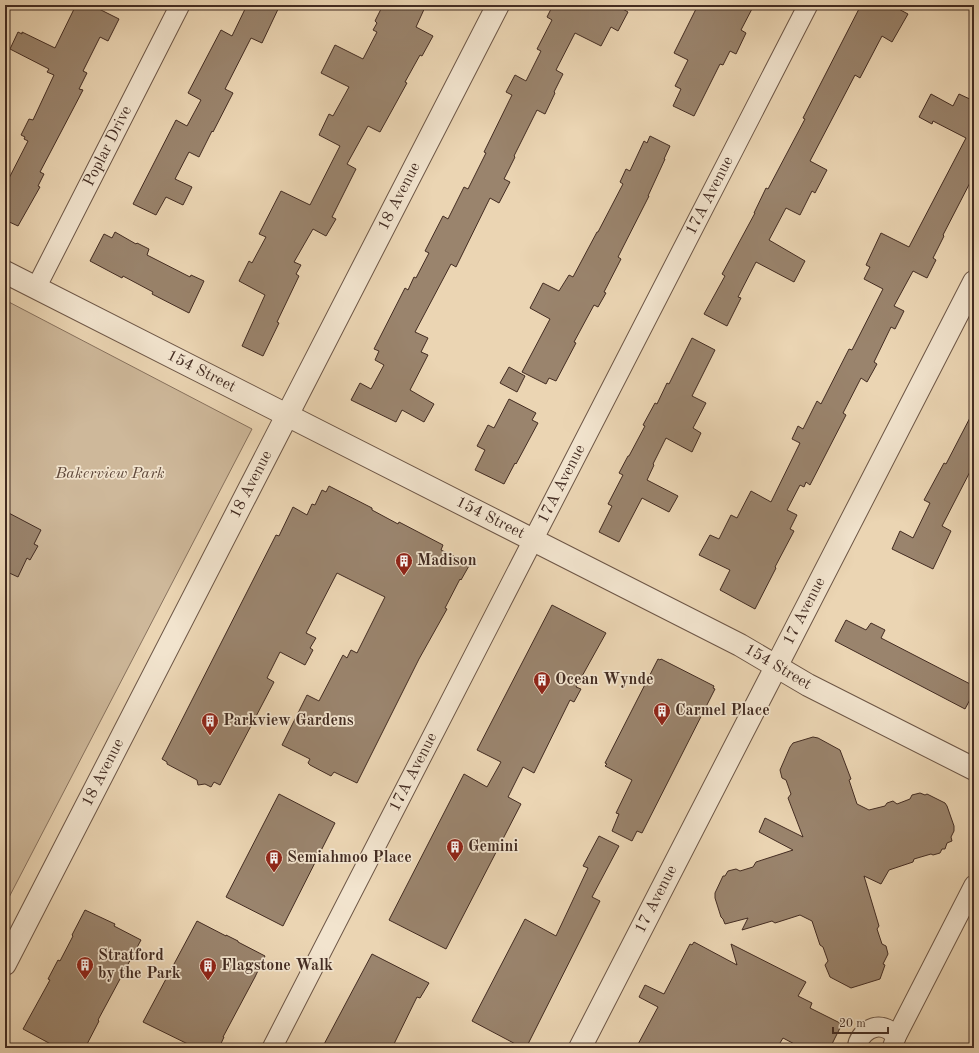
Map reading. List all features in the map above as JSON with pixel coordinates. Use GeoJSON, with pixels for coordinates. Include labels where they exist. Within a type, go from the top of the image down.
{"type":"FeatureCollection","features":[{"type":"Feature","properties":{"kind":"street","name":"Poplar Drive"},"geometry":{"type":"LineString","coordinates":[[36,288],[180,5]]}},
{"type":"Feature","properties":{"kind":"street","name":"18 Avenue"},"geometry":{"type":"LineString","coordinates":[[5,964],[498,5]]}},
{"type":"Feature","properties":{"kind":"street","name":"17A Avenue"},"geometry":{"type":"LineString","coordinates":[[272,1048],[808,5]]}},
{"type":"Feature","properties":{"kind":"street","name":"154 Street"},"geometry":{"type":"LineString","coordinates":[[5,272],[740,645],[808,685],[974,769]]}},
{"type":"Feature","properties":{"kind":"street","name":"17 Avenue"},"geometry":{"type":"LineString","coordinates":[[580,1048],[974,282]]}},
{"type":"Feature","properties":{"kind":"street"},"geometry":{"type":"LineString","coordinates":[[894,1042],[974,884]]}},
{"type":"Feature","properties":{"kind":"street"},"geometry":{"type":"LineString","coordinates":[[857,1048],[859,1040],[863,1034],[869,1029],[876,1027],[890,1030],[894,1042]]}},
{"type":"Feature","properties":{"kind":"green space","name":"Bakerview Park"},"geometry":{"type":"Polygon","coordinates":[[[5,300],[252,429],[5,905],[5,300]]]}},
{"type":"Feature","properties":{"kind":"building"},"geometry":{"type":"Polygon","coordinates":[[[76,5],[91,5],[119,19],[108,41],[100,37],[83,71],[87,73],[79,89],[83,90],[40,172],[44,174],[38,186],[40,187],[18,226],[5,220],[5,186],[28,141],[21,135],[29,119],[33,120],[54,75],[47,72],[49,69],[10,49],[18,32],[22,34],[22,32],[55,48],[76,5]]]}},
{"type":"Feature","properties":{"kind":"building"},"geometry":{"type":"Polygon","coordinates":[[[247,5],[280,5],[262,43],[251,38],[225,89],[233,93],[199,157],[189,152],[175,179],[192,187],[183,205],[166,197],[156,215],[133,204],[176,120],[187,126],[201,100],[188,93],[221,30],[232,36],[247,5]]]}},
{"type":"Feature","properties":{"kind":"building"},"geometry":{"type":"Polygon","coordinates":[[[383,5],[426,5],[416,27],[433,36],[422,56],[420,55],[405,82],[407,83],[380,132],[368,126],[347,164],[356,169],[332,217],[336,219],[326,236],[313,229],[294,262],[301,265],[296,274],[299,276],[263,356],[242,346],[265,295],[239,281],[249,261],[252,263],[266,237],[259,234],[281,191],[310,205],[340,146],[319,135],[329,114],[333,116],[349,87],[321,73],[335,45],[363,59],[377,32],[373,30],[377,23],[375,21],[383,5]]]}},
{"type":"Feature","properties":{"kind":"building"},"geometry":{"type":"Polygon","coordinates":[[[553,5],[616,5],[628,12],[618,31],[611,27],[601,46],[575,33],[556,70],[563,74],[554,92],[555,93],[545,114],[537,110],[504,179],[510,182],[499,203],[490,198],[456,267],[451,264],[415,332],[428,338],[421,352],[428,355],[410,390],[434,404],[424,422],[402,410],[396,422],[351,400],[360,383],[371,389],[384,365],[375,360],[379,351],[374,349],[405,288],[408,290],[429,253],[425,251],[443,216],[448,219],[464,187],[468,189],[512,95],[506,92],[515,75],[526,81],[541,51],[537,49],[552,20],[547,17],[553,5]]]}},
{"type":"Feature","properties":{"kind":"building"},"geometry":{"type":"Polygon","coordinates":[[[698,5],[754,5],[741,30],[746,33],[736,54],[730,51],[723,65],[720,64],[694,116],[673,106],[681,89],[675,86],[688,60],[674,53],[698,5]]]}},
{"type":"Feature","properties":{"kind":"building"},"geometry":{"type":"Polygon","coordinates":[[[861,5],[891,5],[908,14],[892,42],[882,36],[860,78],[855,75],[810,161],[827,170],[815,193],[812,191],[800,215],[786,208],[769,240],[805,261],[794,282],[756,262],[738,297],[741,298],[727,326],[704,314],[725,276],[722,274],[755,213],[766,188],[768,189],[805,119],[803,118],[861,5]]]}},
{"type":"Feature","properties":{"kind":"building"},"geometry":{"type":"Polygon","coordinates":[[[931,94],[953,106],[959,94],[974,101],[974,175],[943,235],[944,236],[933,258],[936,260],[927,278],[913,271],[894,306],[904,311],[895,329],[891,327],[874,362],[877,364],[867,382],[861,378],[843,413],[846,415],[810,485],[806,482],[804,487],[800,485],[787,510],[797,515],[790,529],[794,531],[755,609],[720,590],[730,570],[699,555],[710,535],[719,539],[731,515],[737,518],[751,491],[771,502],[800,443],[792,439],[798,426],[803,429],[817,401],[821,404],[849,349],[852,350],[883,289],[864,279],[870,267],[866,265],[881,233],[909,247],[966,138],[933,121],[932,124],[919,117],[931,94]]]}},
{"type":"Feature","properties":{"kind":"building"},"geometry":{"type":"Polygon","coordinates":[[[650,136],[670,146],[665,159],[649,196],[618,257],[621,259],[604,292],[606,293],[598,307],[594,305],[574,342],[576,343],[556,381],[549,378],[546,384],[522,372],[550,319],[530,308],[543,283],[559,291],[569,275],[573,277],[623,184],[620,182],[626,169],[630,171],[644,141],[647,143],[650,136]]]}},
{"type":"Feature","properties":{"kind":"building"},"geometry":{"type":"Polygon","coordinates":[[[115,232],[136,244],[137,243],[149,249],[147,255],[190,277],[191,275],[204,281],[189,313],[152,294],[153,292],[123,276],[122,278],[90,261],[104,234],[112,238],[115,232]]]}},
{"type":"Feature","properties":{"kind":"building"},"geometry":{"type":"Polygon","coordinates":[[[692,338],[715,350],[692,396],[706,403],[693,428],[701,433],[692,452],[666,438],[647,480],[678,496],[669,512],[642,498],[619,542],[599,532],[612,506],[608,504],[623,475],[619,473],[645,426],[643,425],[655,403],[657,404],[667,383],[669,384],[692,338]]]}},
{"type":"Feature","properties":{"kind":"building"},"geometry":{"type":"Polygon","coordinates":[[[509,367],[525,376],[517,392],[500,383],[509,367]]]}},
{"type":"Feature","properties":{"kind":"building"},"geometry":{"type":"Polygon","coordinates":[[[509,399],[536,413],[532,420],[538,423],[504,484],[475,470],[485,450],[477,446],[488,425],[494,428],[509,399]]]}},
{"type":"Feature","properties":{"kind":"building"},"geometry":{"type":"Polygon","coordinates":[[[974,410],[974,464],[942,526],[951,531],[933,569],[892,549],[900,531],[913,538],[930,503],[924,500],[944,463],[946,464],[974,410]]]}},
{"type":"Feature","properties":{"kind":"building"},"geometry":{"type":"Polygon","coordinates":[[[329,486],[372,508],[372,510],[398,524],[399,522],[443,545],[441,550],[470,564],[461,580],[460,579],[445,608],[447,609],[419,659],[357,783],[334,772],[331,776],[310,765],[308,763],[310,759],[282,745],[307,695],[319,701],[343,655],[347,658],[351,650],[357,653],[385,597],[337,573],[306,633],[316,638],[310,648],[313,650],[305,665],[280,652],[267,678],[274,682],[220,785],[214,782],[211,787],[205,784],[198,785],[197,780],[167,764],[167,762],[162,759],[276,535],[279,536],[293,507],[307,515],[312,504],[315,505],[322,490],[326,492],[329,486]]]}},
{"type":"Feature","properties":{"kind":"building"},"geometry":{"type":"Polygon","coordinates":[[[5,511],[41,530],[34,544],[38,546],[30,560],[27,558],[18,577],[5,571],[5,511]]]}},
{"type":"Feature","properties":{"kind":"building"},"geometry":{"type":"Polygon","coordinates":[[[552,605],[606,633],[576,687],[581,689],[574,702],[570,700],[534,773],[523,767],[508,797],[521,804],[446,949],[389,920],[464,774],[487,787],[501,762],[477,750],[552,605]]]}},
{"type":"Feature","properties":{"kind":"building"},"geometry":{"type":"Polygon","coordinates":[[[846,620],[866,630],[871,623],[885,630],[881,638],[974,686],[974,692],[965,709],[835,641],[846,620]]]}},
{"type":"Feature","properties":{"kind":"building","name":"Carmel Place"},"geometry":{"type":"Polygon","coordinates":[[[658,659],[661,659],[714,686],[713,688],[715,689],[642,833],[637,831],[632,841],[612,831],[619,814],[616,813],[632,780],[605,766],[607,764],[605,763],[658,659]]]}},
{"type":"Feature","properties":{"kind":"building"},"geometry":{"type":"Polygon","coordinates":[[[813,737],[818,738],[840,750],[851,779],[849,780],[857,804],[869,810],[885,806],[887,803],[893,801],[897,804],[910,799],[912,795],[920,793],[925,795],[927,794],[945,803],[954,826],[954,831],[951,837],[952,841],[947,843],[945,849],[942,849],[940,853],[914,859],[913,862],[889,870],[881,884],[864,876],[879,926],[877,929],[882,944],[886,946],[888,954],[883,964],[885,965],[880,979],[851,988],[830,977],[825,965],[828,961],[823,947],[820,945],[812,921],[800,915],[775,923],[772,921],[742,930],[748,918],[725,924],[721,917],[715,898],[715,893],[723,876],[725,876],[728,871],[736,869],[740,871],[753,867],[756,862],[793,850],[759,832],[765,818],[803,837],[788,798],[791,794],[786,780],[782,778],[780,770],[793,743],[813,737]]]}},
{"type":"Feature","properties":{"kind":"building","name":"Semiahmoo Place"},"geometry":{"type":"Polygon","coordinates":[[[279,794],[335,823],[283,926],[226,897],[279,794]]]}},
{"type":"Feature","properties":{"kind":"building"},"geometry":{"type":"Polygon","coordinates":[[[599,836],[619,846],[592,897],[600,901],[526,1048],[523,1048],[472,1021],[525,919],[556,936],[588,868],[583,866],[599,836]]]}},
{"type":"Feature","properties":{"kind":"building","name":"Stratford by the Park"},"geometry":{"type":"Polygon","coordinates":[[[85,910],[115,924],[114,926],[141,940],[98,1020],[99,1021],[85,1048],[58,1048],[23,1029],[50,980],[48,979],[58,960],[60,961],[85,910]]]}},
{"type":"Feature","properties":{"kind":"building","name":"Flagstone Walk"},"geometry":{"type":"Polygon","coordinates":[[[197,921],[265,956],[223,1037],[219,1048],[196,1048],[143,1022],[197,921]]]}},
{"type":"Feature","properties":{"kind":"building"},"geometry":{"type":"Polygon","coordinates":[[[694,942],[737,965],[731,944],[806,982],[798,996],[812,1003],[810,1008],[842,1024],[830,1048],[802,1048],[783,1038],[777,1048],[636,1048],[658,1007],[639,997],[645,985],[664,994],[690,944],[692,945],[694,942]]]}},
{"type":"Feature","properties":{"kind":"building"},"geometry":{"type":"Polygon","coordinates":[[[372,954],[429,983],[420,998],[417,997],[392,1048],[322,1048],[372,954]]]}},
{"type":"Feature","properties":{"kind":"place","name":"Madison"},"geometry":{"type":"Point","coordinates":[404,576]}},
{"type":"Feature","properties":{"kind":"place","name":"Ocean Wynde"},"geometry":{"type":"Point","coordinates":[542,695]}},
{"type":"Feature","properties":{"kind":"place","name":"Carmel Place"},"geometry":{"type":"Point","coordinates":[662,726]}},
{"type":"Feature","properties":{"kind":"place","name":"Parkview Gardens"},"geometry":{"type":"Point","coordinates":[210,736]}},
{"type":"Feature","properties":{"kind":"place","name":"Gemini"},"geometry":{"type":"Point","coordinates":[455,862]}},
{"type":"Feature","properties":{"kind":"place","name":"Semiahmoo Place"},"geometry":{"type":"Point","coordinates":[274,873]}},
{"type":"Feature","properties":{"kind":"place","name":"Stratford by the Park"},"geometry":{"type":"Point","coordinates":[85,980]}},
{"type":"Feature","properties":{"kind":"place","name":"Flagstone Walk"},"geometry":{"type":"Point","coordinates":[208,981]}}]}
